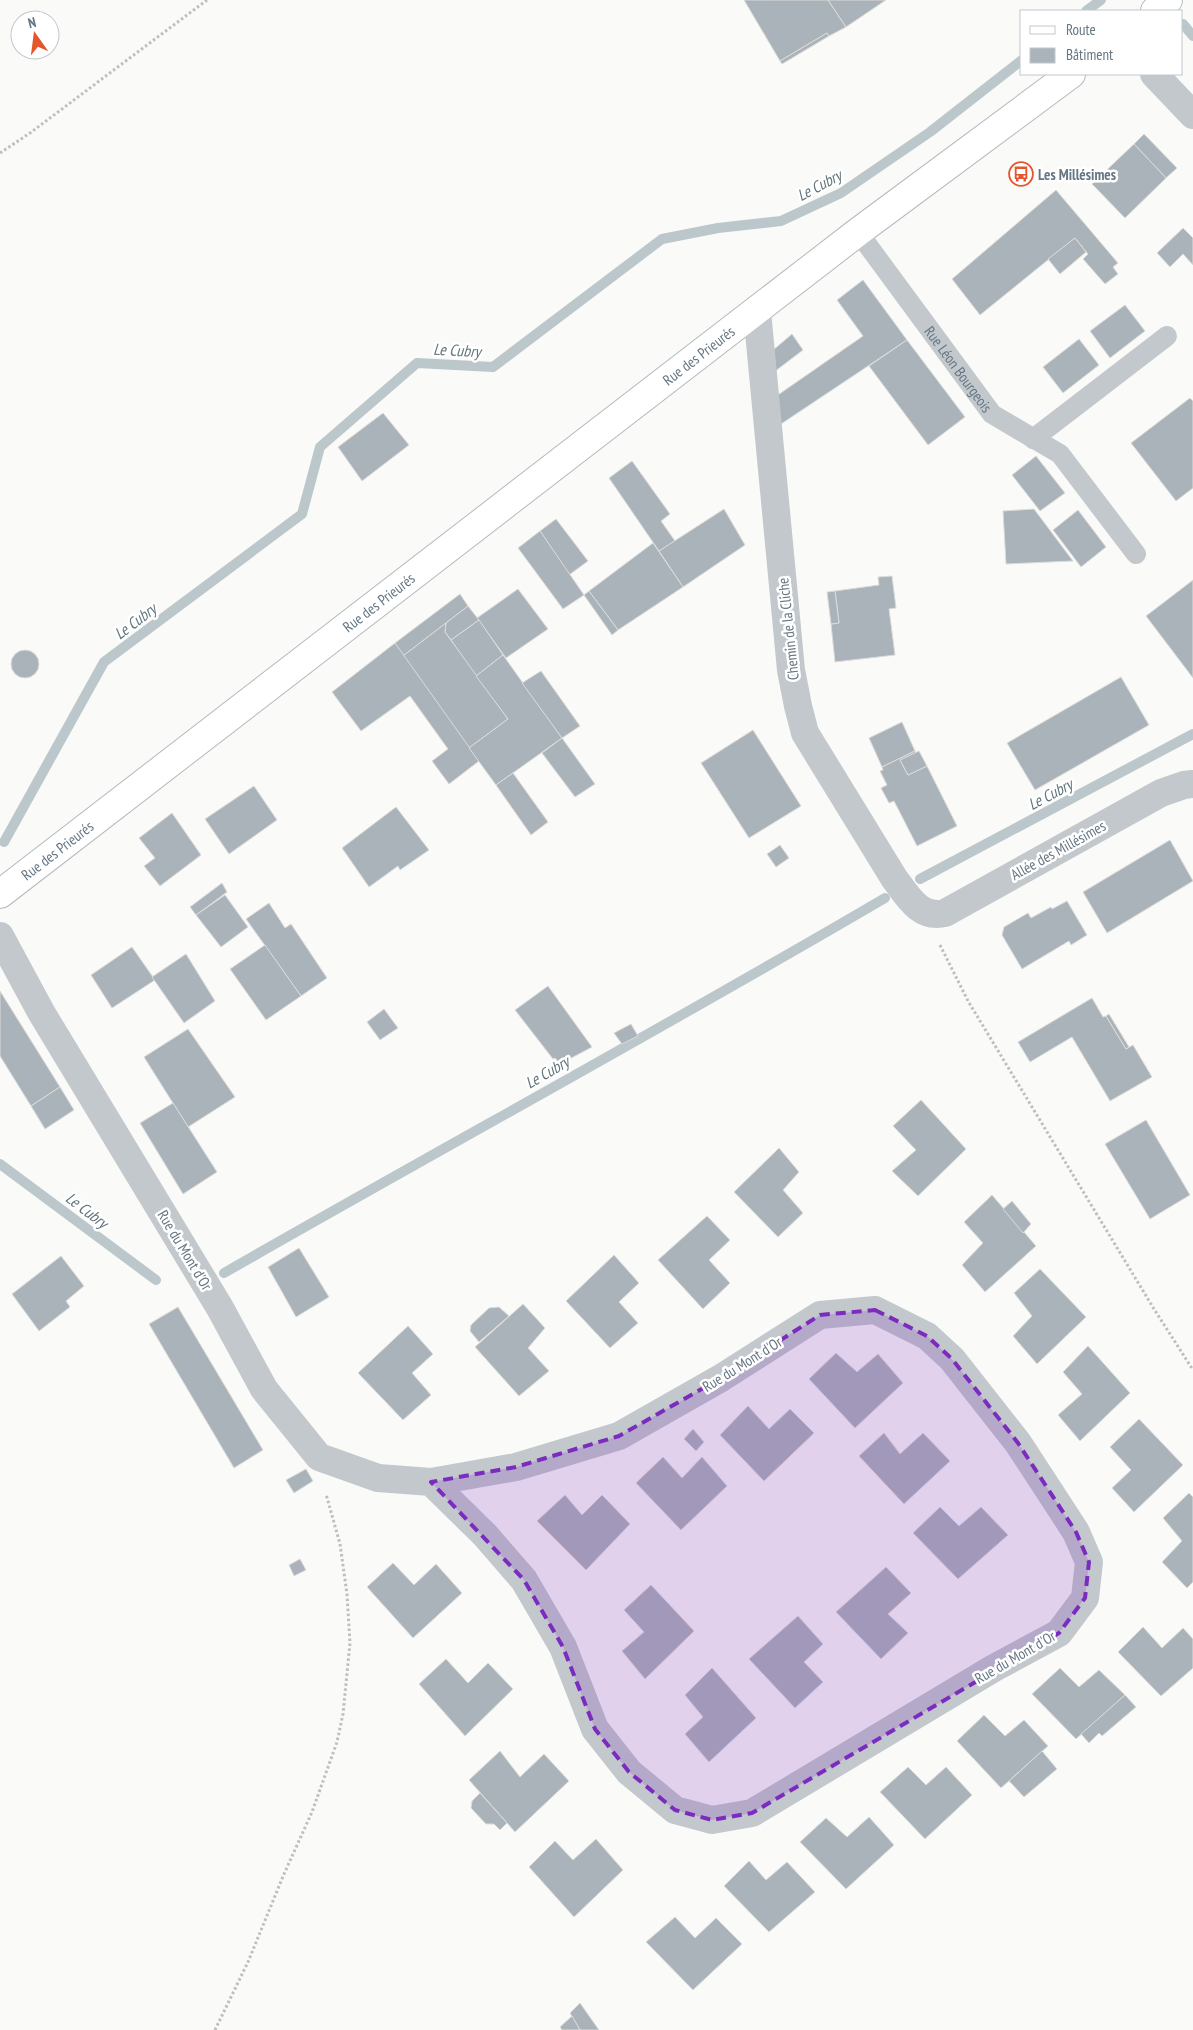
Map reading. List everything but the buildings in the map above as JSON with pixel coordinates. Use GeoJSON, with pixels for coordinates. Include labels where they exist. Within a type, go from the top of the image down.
{"type":"FeatureCollection","features":[{"type":"Feature","properties":{"kind":"street"},"geometry":{"type":"LineString","coordinates":[[1156,10],[1168,0]]}},
{"type":"Feature","properties":{"kind":"street"},"geometry":{"type":"LineString","coordinates":[[757,311],[858,232],[1070,75]]}},
{"type":"Feature","properties":{"kind":"street"},"geometry":{"type":"LineString","coordinates":[[1155,75],[1193,115]]}},
{"type":"Feature","properties":{"kind":"street","name":"Rue des Prieurés"},"geometry":{"type":"LineString","coordinates":[[0,894],[757,311]]}},
{"type":"Feature","properties":{"kind":"street","name":"Chemin de la Cliche"},"geometry":{"type":"LineString","coordinates":[[757,311],[791,670],[805,734],[894,878],[908,897],[923,912]]}},
{"type":"Feature","properties":{"kind":"street","name":"Allée des Millésimes"},"geometry":{"type":"LineString","coordinates":[[923,912],[934,915],[945,913],[1161,793],[1193,784]]}},
{"type":"Feature","properties":{"kind":"street","name":"Rue du Mont d'Or"},"geometry":{"type":"LineString","coordinates":[[0,936],[41,1012],[220,1308],[264,1389],[319,1457],[378,1478],[432,1482],[516,1467],[619,1436],[721,1378],[820,1315],[875,1310],[927,1336],[952,1359],[1018,1443],[1076,1532],[1089,1562],[1085,1598],[1059,1633],[994,1668],[752,1813],[712,1820],[675,1810],[629,1772],[595,1729],[562,1647],[524,1580],[485,1534],[432,1482]]}},
{"type":"Feature","properties":{"kind":"lane","name":"Rue Léon Bourgeois"},"geometry":{"type":"LineString","coordinates":[[858,232],[992,414],[1060,454],[1136,554]]}},
{"type":"Feature","properties":{"kind":"lane"},"geometry":{"type":"LineString","coordinates":[[1033,438],[1167,336]]}},
{"type":"Feature","properties":{"kind":"path"},"geometry":{"type":"LineString","coordinates":[[0,153],[30,133],[208,0]]}},
{"type":"Feature","properties":{"kind":"path"},"geometry":{"type":"LineString","coordinates":[[923,912],[968,1002],[1193,1370]]}},
{"type":"Feature","properties":{"kind":"path"},"geometry":{"type":"LineString","coordinates":[[215,2030],[248,1962],[312,1812],[337,1742],[343,1714],[350,1643],[347,1594],[340,1544],[319,1457]]}},
{"type":"Feature","properties":{"kind":"highlighted area"},"geometry":{"type":"Polygon","coordinates":[[[875,1310],[927,1336],[952,1359],[1018,1443],[1076,1532],[1089,1562],[1085,1598],[1059,1633],[752,1813],[712,1820],[675,1810],[629,1772],[595,1729],[563,1647],[524,1580],[431,1482],[516,1467],[619,1436],[721,1378],[820,1315],[875,1310]]]}},
{"type":"Feature","properties":{"kind":"waterway","name":"Le Cubry"},"geometry":{"type":"LineString","coordinates":[[1087,10],[1101,0]]}},
{"type":"Feature","properties":{"kind":"waterway","name":"Le Cubry"},"geometry":{"type":"LineString","coordinates":[[1183,24],[1193,36]]}},
{"type":"Feature","properties":{"kind":"waterway","name":"Le Cubry"},"geometry":{"type":"LineString","coordinates":[[4,842],[104,662],[302,514],[320,447],[417,363],[493,367],[662,239],[718,228],[781,221],[841,193],[930,132],[1020,62]]}},
{"type":"Feature","properties":{"kind":"waterway","name":"Le Cubry"},"geometry":{"type":"LineString","coordinates":[[920,879],[1193,734]]}},
{"type":"Feature","properties":{"kind":"waterway","name":"Le Cubry"},"geometry":{"type":"LineString","coordinates":[[224,1273],[721,993],[885,898]]}},
{"type":"Feature","properties":{"kind":"waterway","name":"Le Cubry"},"geometry":{"type":"LineString","coordinates":[[0,1164],[156,1280]]}},
{"type":"Feature","properties":{"kind":"place","name":"Les Millésimes"},"geometry":{"type":"Point","coordinates":[1021,174]}}]}
